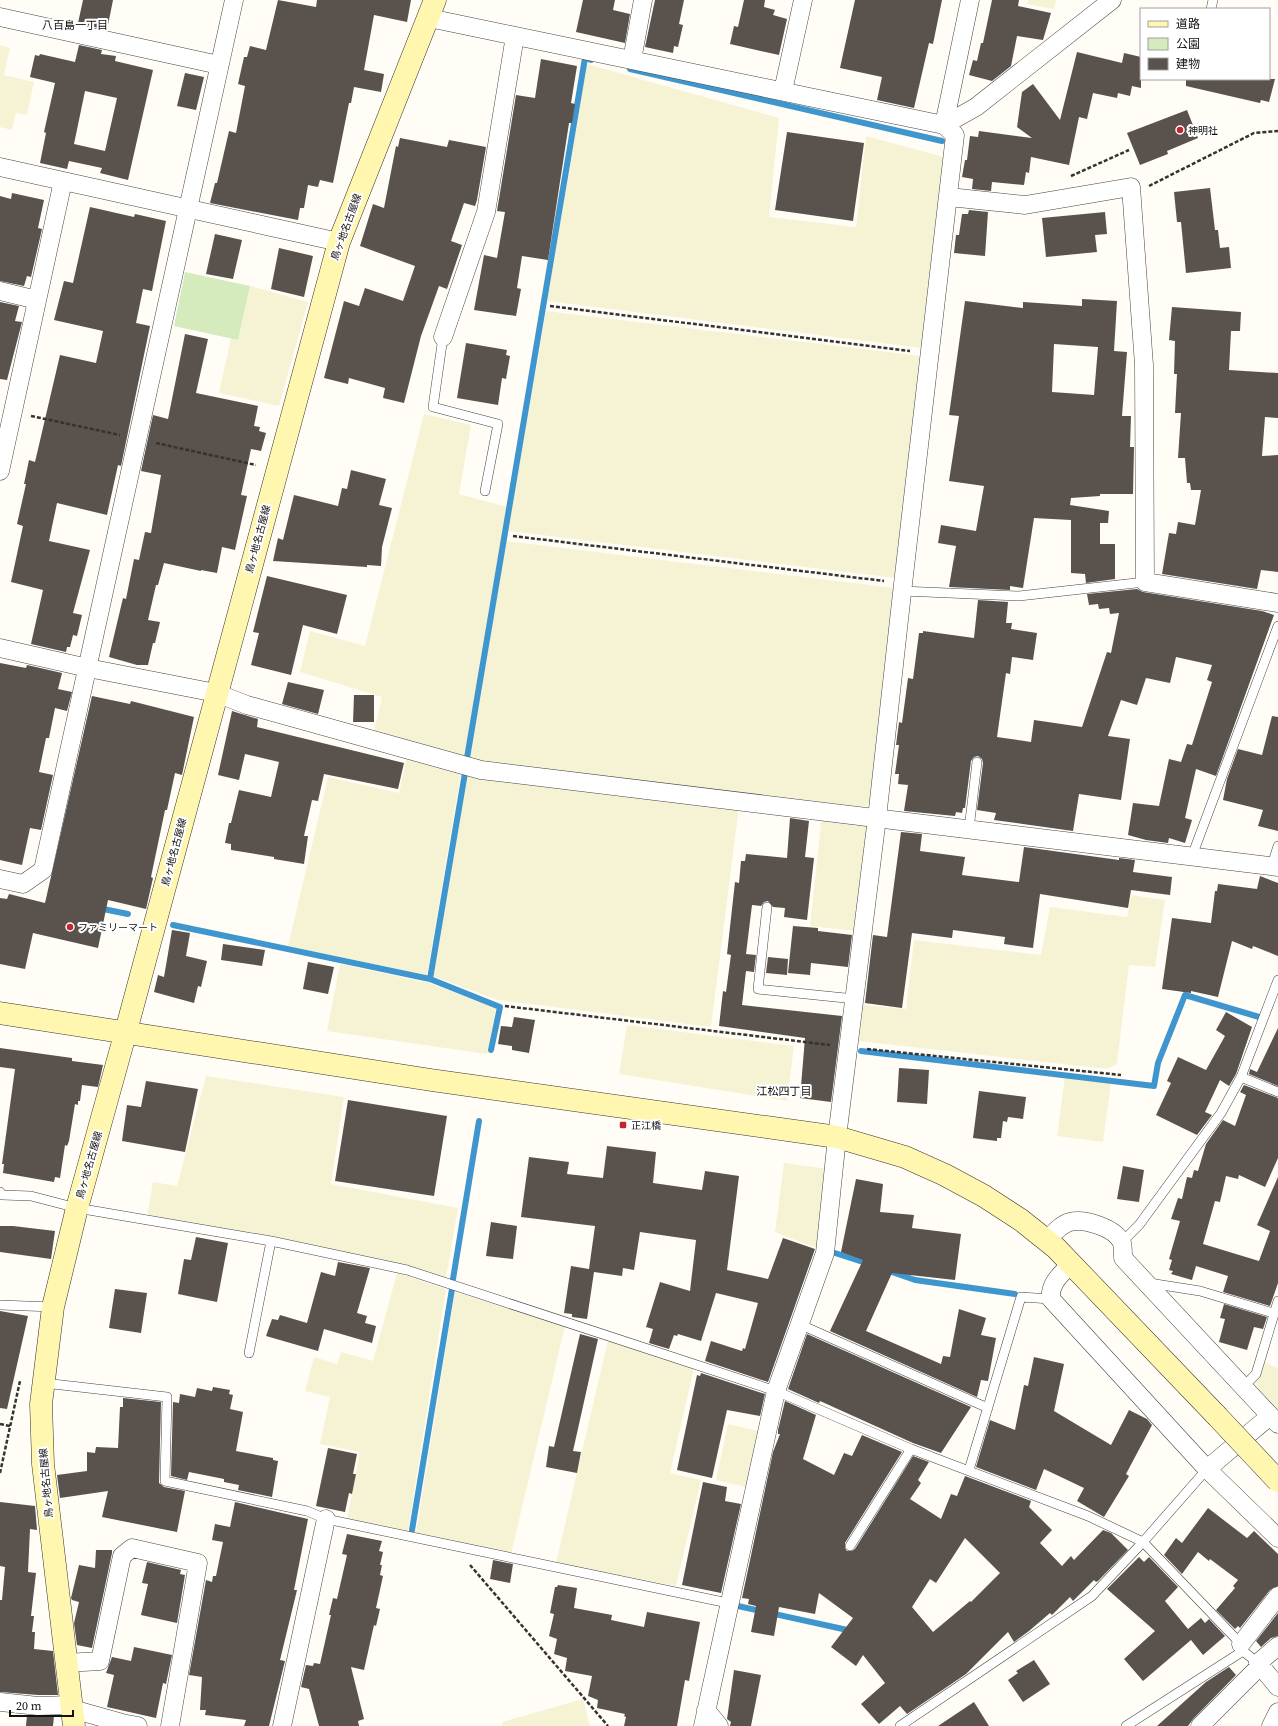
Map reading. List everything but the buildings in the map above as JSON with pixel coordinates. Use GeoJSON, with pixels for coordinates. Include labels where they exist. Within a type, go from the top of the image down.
{"type":"FeatureCollection","features":[{"type":"Feature","properties":{"kind":"main road","name":"鳥ヶ地名古屋線"},"geometry":{"type":"LineString","coordinates":[[72,1713],[43,1464],[41,1404],[54,1307],[77,1208],[338,242],[432,9]]}},
{"type":"Feature","properties":{"kind":"main road"},"geometry":{"type":"LineString","coordinates":[[0,1013],[126,1031],[431,1080],[837,1137],[905,1157],[945,1175],[989,1199],[1021,1220],[1046,1241],[1070,1264],[1278,1481]]}},
{"type":"Feature","properties":{"kind":"street"},"geometry":{"type":"LineString","coordinates":[[0,879],[23,884],[43,870],[187,208],[234,0]]}},
{"type":"Feature","properties":{"kind":"street"},"geometry":{"type":"LineString","coordinates":[[632,60],[643,0]]}},
{"type":"Feature","properties":{"kind":"street"},"geometry":{"type":"LineString","coordinates":[[783,91],[803,0]]}},
{"type":"Feature","properties":{"kind":"street"},"geometry":{"type":"LineString","coordinates":[[944,125],[970,0]]}},
{"type":"Feature","properties":{"kind":"street"},"geometry":{"type":"LineString","coordinates":[[944,125],[976,107],[1112,0]]}},
{"type":"Feature","properties":{"kind":"street"},"geometry":{"type":"LineString","coordinates":[[432,9],[515,36],[944,125],[955,136],[902,588],[877,818],[850,1047],[837,1137],[825,1253],[776,1390],[728,1603],[704,1718],[719,1726]]}},
{"type":"Feature","properties":{"kind":"street"},"geometry":{"type":"LineString","coordinates":[[0,17],[219,65]]}},
{"type":"Feature","properties":{"kind":"street"},"geometry":{"type":"LineString","coordinates":[[442,337],[486,212],[515,36]]}},
{"type":"Feature","properties":{"kind":"street"},"geometry":{"type":"LineString","coordinates":[[0,166],[338,242]]}},
{"type":"Feature","properties":{"kind":"street"},"geometry":{"type":"LineString","coordinates":[[0,471],[6,411],[37,300],[63,181]]}},
{"type":"Feature","properties":{"kind":"street"},"geometry":{"type":"LineString","coordinates":[[949,197],[1025,205],[1131,187],[1144,365],[1145,582],[1278,603]]}},
{"type":"Feature","properties":{"kind":"street"},"geometry":{"type":"LineString","coordinates":[[0,291],[37,300]]}},
{"type":"Feature","properties":{"kind":"street"},"geometry":{"type":"LineString","coordinates":[[0,648],[88,668],[216,693],[255,707],[481,770],[1275,866]]}},
{"type":"Feature","properties":{"kind":"street"},"geometry":{"type":"LineString","coordinates":[[1046,1241],[1063,1225],[1071,1221],[1109,1228],[1122,1242],[1123,1258],[1274,1420],[1208,1469]]}},
{"type":"Feature","properties":{"kind":"street"},"geometry":{"type":"LineString","coordinates":[[1070,1264],[1055,1281],[1050,1291],[1051,1299],[1208,1469],[1278,1538]]}},
{"type":"Feature","properties":{"kind":"street"},"geometry":{"type":"LineString","coordinates":[[282,1726],[326,1519]]}},
{"type":"Feature","properties":{"kind":"street"},"geometry":{"type":"LineString","coordinates":[[66,1663],[100,1661],[122,1556],[132,1548],[198,1562],[170,1726]]}},
{"type":"Feature","properties":{"kind":"street"},"geometry":{"type":"LineString","coordinates":[[1242,1647],[1278,1596]]}},
{"type":"Feature","properties":{"kind":"street"},"geometry":{"type":"LineString","coordinates":[[1200,1726],[1278,1646]]}},
{"type":"Feature","properties":{"kind":"street"},"geometry":{"type":"LineString","coordinates":[[1259,1665],[1278,1687]]}},
{"type":"Feature","properties":{"kind":"street"},"geometry":{"type":"LineString","coordinates":[[0,1702],[38,1706],[138,1726]]}},
{"type":"Feature","properties":{"kind":"street"},"geometry":{"type":"LineString","coordinates":[[1271,1726],[1278,1712]]}},
{"type":"Feature","properties":{"kind":"lane"},"geometry":{"type":"LineString","coordinates":[[442,337],[434,407],[498,424],[485,491]]}},
{"type":"Feature","properties":{"kind":"lane"},"geometry":{"type":"LineString","coordinates":[[902,588],[1019,596],[1145,582]]}},
{"type":"Feature","properties":{"kind":"lane"},"geometry":{"type":"LineString","coordinates":[[1192,856],[1278,626]]}},
{"type":"Feature","properties":{"kind":"lane"},"geometry":{"type":"LineString","coordinates":[[969,829],[977,762]]}},
{"type":"Feature","properties":{"kind":"lane"},"geometry":{"type":"LineString","coordinates":[[1275,866],[1278,846]]}},
{"type":"Feature","properties":{"kind":"lane"},"geometry":{"type":"LineString","coordinates":[[767,907],[758,989],[855,999]]}},
{"type":"Feature","properties":{"kind":"lane"},"geometry":{"type":"LineString","coordinates":[[1122,1242],[1140,1225],[1221,1113],[1241,1077],[1278,980]]}},
{"type":"Feature","properties":{"kind":"lane"},"geometry":{"type":"LineString","coordinates":[[1241,1077],[1278,1092]]}},
{"type":"Feature","properties":{"kind":"lane"},"geometry":{"type":"LineString","coordinates":[[0,1192],[2,1195],[30,1196],[77,1208],[271,1242],[407,1270],[776,1390],[911,1449],[1088,1516],[1143,1542],[1259,1665]]}},
{"type":"Feature","properties":{"kind":"lane"},"geometry":{"type":"LineString","coordinates":[[249,1352],[271,1242]]}},
{"type":"Feature","properties":{"kind":"lane"},"geometry":{"type":"LineString","coordinates":[[1144,1282],[1200,1290],[1273,1313]]}},
{"type":"Feature","properties":{"kind":"lane"},"geometry":{"type":"LineString","coordinates":[[969,1470],[1021,1297],[1051,1299]]}},
{"type":"Feature","properties":{"kind":"lane"},"geometry":{"type":"LineString","coordinates":[[1243,1387],[1256,1374],[1273,1313],[1278,1301]]}},
{"type":"Feature","properties":{"kind":"lane"},"geometry":{"type":"LineString","coordinates":[[0,1305],[54,1307]]}},
{"type":"Feature","properties":{"kind":"lane"},"geometry":{"type":"LineString","coordinates":[[799,1324],[988,1408]]}},
{"type":"Feature","properties":{"kind":"lane"},"geometry":{"type":"LineString","coordinates":[[44,1383],[167,1397],[165,1481],[307,1511],[326,1519],[728,1603]]}},
{"type":"Feature","properties":{"kind":"lane"},"geometry":{"type":"LineString","coordinates":[[850,1546],[911,1449]]}},
{"type":"Feature","properties":{"kind":"lane"},"geometry":{"type":"LineString","coordinates":[[900,1726],[1092,1596],[1143,1542],[1208,1469]]}},
{"type":"Feature","properties":{"kind":"lane"},"geometry":{"type":"LineString","coordinates":[[1126,1726],[1242,1647]]}},
{"type":"Feature","properties":{"kind":"path"},"geometry":{"type":"LineString","coordinates":[[1132,195],[1254,133],[1278,131]]}},
{"type":"Feature","properties":{"kind":"path"},"geometry":{"type":"LineString","coordinates":[[1064,179],[1129,150]]}},
{"type":"Feature","properties":{"kind":"path"},"geometry":{"type":"LineString","coordinates":[[550,306],[930,353]]}},
{"type":"Feature","properties":{"kind":"path"},"geometry":{"type":"LineString","coordinates":[[513,536],[902,588]]}},
{"type":"Feature","properties":{"kind":"path"},"geometry":{"type":"LineString","coordinates":[[505,1006],[850,1047],[1121,1075]]}},
{"type":"Feature","properties":{"kind":"path"},"geometry":{"type":"LineString","coordinates":[[0,1473],[22,1374]]}},
{"type":"Feature","properties":{"kind":"path"},"geometry":{"type":"LineString","coordinates":[[0,1424],[10,1426]]}},
{"type":"Feature","properties":{"kind":"path"},"geometry":{"type":"LineString","coordinates":[[455,1546],[608,1726]]}},
{"type":"Feature","properties":{"kind":"shaded area"},"geometry":{"type":"Polygon","coordinates":[[[1028,0],[1056,0],[1054,9],[1027,4],[1028,0]]]}},
{"type":"Feature","properties":{"kind":"shaded area"},"geometry":{"type":"Polygon","coordinates":[[[0,45],[10,48],[4,75],[34,82],[27,115],[16,113],[12,130],[0,127],[0,45]]]}},
{"type":"Feature","properties":{"kind":"shaded area"},"geometry":{"type":"Polygon","coordinates":[[[587,64],[779,118],[769,217],[856,227],[866,136],[944,157],[922,348],[547,301],[587,64]]]}},
{"type":"Feature","properties":{"kind":"shaded area"},"geometry":{"type":"Polygon","coordinates":[[[250,286],[308,302],[279,406],[219,393],[231,338],[238,340],[250,286]]]}},
{"type":"Feature","properties":{"kind":"shaded area"},"geometry":{"type":"Polygon","coordinates":[[[546,311],[921,356],[896,578],[508,531],[546,311]]]}},
{"type":"Feature","properties":{"kind":"shaded area"},"geometry":{"type":"Polygon","coordinates":[[[424,414],[471,425],[459,494],[507,507],[464,761],[373,735],[382,697],[300,672],[310,631],[365,646],[424,414]]]}},
{"type":"Feature","properties":{"kind":"shaded area"},"geometry":{"type":"Polygon","coordinates":[[[506,541],[895,588],[870,803],[864,807],[469,763],[506,541]]]}},
{"type":"Feature","properties":{"kind":"shaded area"},"geometry":{"type":"Polygon","coordinates":[[[407,756],[461,772],[427,975],[288,946],[328,777],[399,793],[407,756]]]}},
{"type":"Feature","properties":{"kind":"shaded area"},"geometry":{"type":"Polygon","coordinates":[[[468,774],[739,807],[711,1027],[498,1000],[433,976],[468,774]]]}},
{"type":"Feature","properties":{"kind":"shaded area"},"geometry":{"type":"Polygon","coordinates":[[[822,814],[869,825],[857,931],[810,926],[822,814]]]}},
{"type":"Feature","properties":{"kind":"shaded area"},"geometry":{"type":"Polygon","coordinates":[[[1131,895],[1165,900],[1155,967],[1129,965],[1117,1064],[1107,1069],[859,1041],[863,1005],[906,1009],[914,940],[1041,955],[1050,907],[1127,917],[1131,895]]]}},
{"type":"Feature","properties":{"kind":"shaded area"},"geometry":{"type":"Polygon","coordinates":[[[340,964],[429,983],[496,1008],[487,1054],[327,1031],[340,964]]]}},
{"type":"Feature","properties":{"kind":"shaded area"},"geometry":{"type":"Polygon","coordinates":[[[627,1025],[794,1046],[787,1101],[619,1074],[627,1025]]]}},
{"type":"Feature","properties":{"kind":"shaded area"},"geometry":{"type":"Polygon","coordinates":[[[206,1076],[344,1097],[331,1184],[458,1208],[446,1278],[399,1264],[270,1236],[147,1217],[153,1182],[177,1186],[206,1076]]]}},
{"type":"Feature","properties":{"kind":"shaded area"},"geometry":{"type":"Polygon","coordinates":[[[1065,1077],[1111,1082],[1103,1142],[1057,1136],[1065,1077]]]}},
{"type":"Feature","properties":{"kind":"shaded area"},"geometry":{"type":"Polygon","coordinates":[[[784,1163],[829,1169],[819,1249],[775,1232],[784,1163]]]}},
{"type":"Feature","properties":{"kind":"shaded area"},"geometry":{"type":"Polygon","coordinates":[[[397,1273],[446,1289],[408,1531],[347,1519],[360,1452],[320,1444],[330,1397],[305,1391],[314,1357],[337,1364],[341,1352],[373,1361],[397,1273]]]}},
{"type":"Feature","properties":{"kind":"shaded area"},"geometry":{"type":"Polygon","coordinates":[[[455,1292],[565,1326],[511,1554],[416,1533],[455,1292]]]}},
{"type":"Feature","properties":{"kind":"shaded area"},"geometry":{"type":"Polygon","coordinates":[[[608,1340],[694,1368],[670,1473],[701,1480],[676,1586],[556,1563],[608,1340]]]}},
{"type":"Feature","properties":{"kind":"shaded area"},"geometry":{"type":"Polygon","coordinates":[[[1263,1362],[1278,1368],[1278,1410],[1258,1390],[1256,1381],[1263,1362]]]}},
{"type":"Feature","properties":{"kind":"shaded area"},"geometry":{"type":"Polygon","coordinates":[[[728,1424],[763,1432],[750,1488],[716,1480],[728,1424]]]}},
{"type":"Feature","properties":{"kind":"shaded area"},"geometry":{"type":"Polygon","coordinates":[[[583,1699],[590,1726],[503,1726],[502,1722],[583,1699]]]}},
{"type":"Feature","properties":{"kind":"green space"},"geometry":{"type":"Polygon","coordinates":[[[185,272],[250,286],[238,340],[174,326],[185,272]]]}},
{"type":"Feature","properties":{"kind":"waterway"},"geometry":{"type":"LineString","coordinates":[[467,758],[585,58],[591,60]]}},
{"type":"Feature","properties":{"kind":"waterway"},"geometry":{"type":"LineString","coordinates":[[630,69],[942,141]]}},
{"type":"Feature","properties":{"kind":"waterway"},"geometry":{"type":"LineString","coordinates":[[430,979],[465,773]]}},
{"type":"Feature","properties":{"kind":"waterway"},"geometry":{"type":"LineString","coordinates":[[98,908],[128,914]]}},
{"type":"Feature","properties":{"kind":"waterway"},"geometry":{"type":"LineString","coordinates":[[173,925],[430,979],[500,1007],[491,1050]]}},
{"type":"Feature","properties":{"kind":"waterway"},"geometry":{"type":"LineString","coordinates":[[861,1051],[1154,1086],[1158,1063],[1185,995],[1259,1017]]}},
{"type":"Feature","properties":{"kind":"waterway"},"geometry":{"type":"LineString","coordinates":[[453,1279],[479,1121]]}},
{"type":"Feature","properties":{"kind":"waterway"},"geometry":{"type":"LineString","coordinates":[[835,1253],[869,1264]]}},
{"type":"Feature","properties":{"kind":"waterway"},"geometry":{"type":"LineString","coordinates":[[889,1271],[915,1280],[1015,1294]]}},
{"type":"Feature","properties":{"kind":"waterway"},"geometry":{"type":"LineString","coordinates":[[412,1530],[452,1289]]}},
{"type":"Feature","properties":{"kind":"waterway"},"geometry":{"type":"LineString","coordinates":[[738,1606],[852,1631]]}},
{"type":"Feature","properties":{"kind":"place","name":"神明社"},"geometry":{"type":"Point","coordinates":[1180,130]}},
{"type":"Feature","properties":{"kind":"place","name":"ファミリーマート"},"geometry":{"type":"Point","coordinates":[70,927]}},
{"type":"Feature","properties":{"kind":"place","name":"正江橋"},"geometry":{"type":"Point","coordinates":[623,1125]}},
{"type":"Feature","properties":{"kind":"district","name":"八百島一丁目"},"geometry":{"type":"Point","coordinates":[75,25]}},
{"type":"Feature","properties":{"kind":"district","name":"江松四丁目"},"geometry":{"type":"Point","coordinates":[784,1091]}}]}
